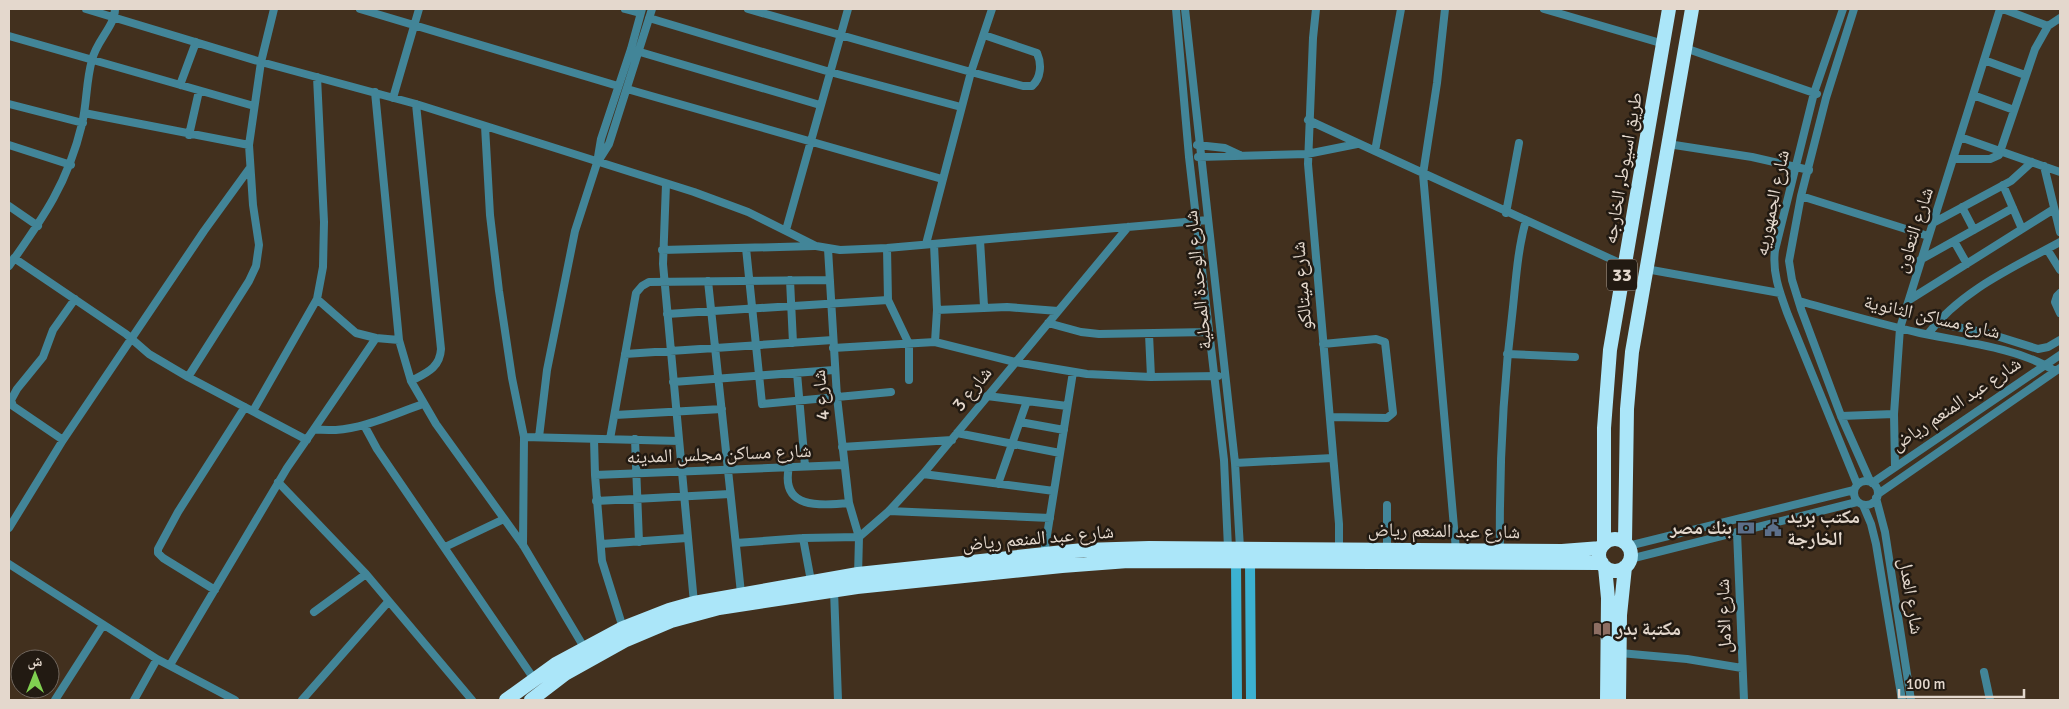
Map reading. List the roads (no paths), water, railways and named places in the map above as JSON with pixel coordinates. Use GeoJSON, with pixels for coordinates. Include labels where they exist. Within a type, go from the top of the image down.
{"type":"FeatureCollection","features":[{"type":"Feature","properties":{"kind":"highway","name":"طريق اسيوط, الخارجه"},"geometry":{"type":"LineString","coordinates":[[1602,546],[1606,390],[1613,328],[1669,9]]}},
{"type":"Feature","properties":{"kind":"highway","name":"33"},"geometry":{"type":"LineString","coordinates":[[1627,554],[1629,381],[1634,336],[1692,9]]}},
{"type":"Feature","properties":{"kind":"highway"},"geometry":{"type":"LineString","coordinates":[[1614,539],[1627,554],[1621,603],[1620,653],[1613,694],[1608,598],[1604,565],[1599,553],[1602,546],[1614,539]]}},
{"type":"Feature","properties":{"kind":"highway","name":"شارع عبد المنعم رياض"},"geometry":{"type":"LineString","coordinates":[[1339,555],[1387,548],[1562,551],[1602,546]]}},
{"type":"Feature","properties":{"kind":"highway","name":"شارع عبد المنعم رياض"},"geometry":{"type":"LineString","coordinates":[[531,700],[592,658],[626,640],[671,621],[719,608],[834,590],[857,581],[1044,554],[1083,550],[1128,555],[1339,555],[1604,565]]}},
{"type":"Feature","properties":{"kind":"highway"},"geometry":{"type":"LineString","coordinates":[[1604,565],[1611,570],[1618,570],[1627,554]]}},
{"type":"Feature","properties":{"kind":"highway","name":"شارع عبد المنعم رياض"},"geometry":{"type":"LineString","coordinates":[[506,700],[556,664],[623,628],[694,602],[811,581],[857,581],[1076,564],[1128,555]]}},
{"type":"Feature","properties":{"kind":"street"},"geometry":{"type":"LineString","coordinates":[[89,9],[115,13],[196,42],[261,62],[416,104],[666,184],[721,202],[786,230],[816,246],[828,249],[887,248],[1208,220]]}},
{"type":"Feature","properties":{"kind":"street"},"geometry":{"type":"LineString","coordinates":[[188,377],[249,281],[256,266],[259,245],[249,169],[249,145],[261,62],[274,9]]}},
{"type":"Feature","properties":{"kind":"street"},"geometry":{"type":"LineString","coordinates":[[360,9],[618,86]]}},
{"type":"Feature","properties":{"kind":"street"},"geometry":{"type":"LineString","coordinates":[[393,98],[420,9]]}},
{"type":"Feature","properties":{"kind":"street"},"geometry":{"type":"LineString","coordinates":[[539,437],[547,370],[575,231],[597,163],[601,139],[641,11],[626,9]]}},
{"type":"Feature","properties":{"kind":"street"},"geometry":{"type":"LineString","coordinates":[[597,163],[609,144],[640,52],[652,9]]}},
{"type":"Feature","properties":{"kind":"street"},"geometry":{"type":"LineString","coordinates":[[748,9],[1023,86],[1032,86],[1038,80],[1040,64],[1037,53],[984,36]]}},
{"type":"Feature","properties":{"kind":"street"},"geometry":{"type":"LineString","coordinates":[[786,230],[848,9]]}},
{"type":"Feature","properties":{"kind":"street"},"geometry":{"type":"LineString","coordinates":[[926,244],[970,72],[992,9]]}},
{"type":"Feature","properties":{"kind":"street","name":"شارع الوحدة المحلية"},"geometry":{"type":"LineString","coordinates":[[1176,9],[1189,157],[1224,460],[1227,519],[1239,555]]}},
{"type":"Feature","properties":{"kind":"street","name":"شارع الوحدة المحلية"},"geometry":{"type":"LineString","coordinates":[[1186,9],[1235,463],[1239,555]]}},
{"type":"Feature","properties":{"kind":"street","name":"شارع ميتالكو"},"geometry":{"type":"LineString","coordinates":[[1316,9],[1307,154],[1330,417],[1339,555]]}},
{"type":"Feature","properties":{"kind":"street"},"geometry":{"type":"LineString","coordinates":[[1374,151],[1401,9]]}},
{"type":"Feature","properties":{"kind":"street"},"geometry":{"type":"LineString","coordinates":[[1445,9],[1424,174],[1456,550]]}},
{"type":"Feature","properties":{"kind":"street"},"geometry":{"type":"LineString","coordinates":[[1547,9],[1664,44]]}},
{"type":"Feature","properties":{"kind":"street","name":"شارع الجمهوريه"},"geometry":{"type":"LineString","coordinates":[[1843,9],[1814,93],[1776,250],[1774,268],[1788,315],[1855,487]]}},
{"type":"Feature","properties":{"kind":"street","name":"شارع الجمهوريه"},"geometry":{"type":"LineString","coordinates":[[1854,9],[1826,98],[1808,170],[1789,251],[1789,271],[1801,309],[1841,416],[1871,482]]}},
{"type":"Feature","properties":{"kind":"street"},"geometry":{"type":"LineString","coordinates":[[2001,9],[2048,26]]}},
{"type":"Feature","properties":{"kind":"street","name":"شارع التعاون"},"geometry":{"type":"LineString","coordinates":[[1895,467],[1894,414],[1900,328],[2001,9]]}},
{"type":"Feature","properties":{"kind":"street"},"geometry":{"type":"LineString","coordinates":[[9,266],[38,226],[71,165],[84,113],[92,60],[99,40],[115,13]]}},
{"type":"Feature","properties":{"kind":"street"},"geometry":{"type":"LineString","coordinates":[[649,18],[830,72],[961,107]]}},
{"type":"Feature","properties":{"kind":"street"},"geometry":{"type":"LineString","coordinates":[[1953,159],[1990,159],[1998,155],[2001,151],[2035,48],[2048,26],[2060,18]]}},
{"type":"Feature","properties":{"kind":"street"},"geometry":{"type":"LineString","coordinates":[[1838,22],[1848,25]]}},
{"type":"Feature","properties":{"kind":"street"},"geometry":{"type":"LineString","coordinates":[[9,36],[254,106]]}},
{"type":"Feature","properties":{"kind":"street"},"geometry":{"type":"LineString","coordinates":[[180,85],[196,42]]}},
{"type":"Feature","properties":{"kind":"street"},"geometry":{"type":"LineString","coordinates":[[1685,48],[1826,98]]}},
{"type":"Feature","properties":{"kind":"street"},"geometry":{"type":"LineString","coordinates":[[640,52],[820,105]]}},
{"type":"Feature","properties":{"kind":"street"},"geometry":{"type":"LineString","coordinates":[[1984,60],[2025,75]]}},
{"type":"Feature","properties":{"kind":"street"},"geometry":{"type":"LineString","coordinates":[[253,411],[317,299],[321,284],[324,222],[316,77]]}},
{"type":"Feature","properties":{"kind":"street"},"geometry":{"type":"LineString","coordinates":[[628,89],[942,179]]}},
{"type":"Feature","properties":{"kind":"street"},"geometry":{"type":"LineString","coordinates":[[188,135],[199,91]]}},
{"type":"Feature","properties":{"kind":"street"},"geometry":{"type":"LineString","coordinates":[[375,92],[399,340],[412,381],[423,404],[523,545],[585,649]]}},
{"type":"Feature","properties":{"kind":"street"},"geometry":{"type":"LineString","coordinates":[[1973,95],[2014,110]]}},
{"type":"Feature","properties":{"kind":"street"},"geometry":{"type":"LineString","coordinates":[[9,104],[82,123]]}},
{"type":"Feature","properties":{"kind":"street"},"geometry":{"type":"LineString","coordinates":[[412,381],[436,366],[441,349],[416,104]]}},
{"type":"Feature","properties":{"kind":"street"},"geometry":{"type":"LineString","coordinates":[[84,113],[188,135],[249,145]]}},
{"type":"Feature","properties":{"kind":"street"},"geometry":{"type":"LineString","coordinates":[[1308,120],[1624,266]]}},
{"type":"Feature","properties":{"kind":"street"},"geometry":{"type":"LineString","coordinates":[[485,126],[490,215],[499,291],[512,378],[524,436],[523,545]]}},
{"type":"Feature","properties":{"kind":"street"},"geometry":{"type":"LineString","coordinates":[[1960,137],[2060,172]]}},
{"type":"Feature","properties":{"kind":"street"},"geometry":{"type":"LineString","coordinates":[[1506,213],[1518,143]]}},
{"type":"Feature","properties":{"kind":"street"},"geometry":{"type":"LineString","coordinates":[[1188,144],[1226,148],[1240,155]]}},
{"type":"Feature","properties":{"kind":"street"},"geometry":{"type":"LineString","coordinates":[[1189,157],[1219,158],[1240,155],[1307,154],[1357,144]]}},
{"type":"Feature","properties":{"kind":"street"},"geometry":{"type":"LineString","coordinates":[[1668,144],[1752,157],[1808,170]]}},
{"type":"Feature","properties":{"kind":"street"},"geometry":{"type":"LineString","coordinates":[[9,145],[71,165]]}},
{"type":"Feature","properties":{"kind":"street"},"geometry":{"type":"LineString","coordinates":[[1933,223],[2018,176],[2032,162]]}},
{"type":"Feature","properties":{"kind":"street"},"geometry":{"type":"LineString","coordinates":[[2044,166],[2060,232]]}},
{"type":"Feature","properties":{"kind":"street"},"geometry":{"type":"LineString","coordinates":[[9,528],[63,440],[249,169]]}},
{"type":"Feature","properties":{"kind":"street"},"geometry":{"type":"LineString","coordinates":[[666,184],[662,250],[664,282],[694,602]]}},
{"type":"Feature","properties":{"kind":"street"},"geometry":{"type":"LineString","coordinates":[[2003,185],[2022,229]]}},
{"type":"Feature","properties":{"kind":"street"},"geometry":{"type":"LineString","coordinates":[[1802,196],[1928,236]]}},
{"type":"Feature","properties":{"kind":"street"},"geometry":{"type":"LineString","coordinates":[[9,206],[38,226]]}},
{"type":"Feature","properties":{"kind":"street"},"geometry":{"type":"LineString","coordinates":[[1962,207],[1974,230]]}},
{"type":"Feature","properties":{"kind":"street"},"geometry":{"type":"LineString","coordinates":[[1920,260],[2013,208]]}},
{"type":"Feature","properties":{"kind":"street"},"geometry":{"type":"LineString","coordinates":[[1909,300],[2054,209]]}},
{"type":"Feature","properties":{"kind":"street"},"geometry":{"type":"LineString","coordinates":[[1500,551],[1500,501],[1507,354],[1519,250],[1526,220]]}},
{"type":"Feature","properties":{"kind":"street","name":"شارع 3"},"geometry":{"type":"LineString","coordinates":[[859,537],[889,511],[923,474],[1128,227]]}},
{"type":"Feature","properties":{"kind":"street"},"geometry":{"type":"LineString","coordinates":[[980,240],[984,306]]}},
{"type":"Feature","properties":{"kind":"street"},"geometry":{"type":"LineString","coordinates":[[1954,241],[1967,264]]}},
{"type":"Feature","properties":{"kind":"street"},"geometry":{"type":"LineString","coordinates":[[1928,334],[1955,305],[2000,275],[2060,242]]}},
{"type":"Feature","properties":{"kind":"street"},"geometry":{"type":"LineString","coordinates":[[934,244],[937,310],[935,342]]}},
{"type":"Feature","properties":{"kind":"street"},"geometry":{"type":"LineString","coordinates":[[662,250],[816,246]]}},
{"type":"Feature","properties":{"kind":"street"},"geometry":{"type":"LineString","coordinates":[[746,248],[762,404],[891,392]]}},
{"type":"Feature","properties":{"kind":"street"},"geometry":{"type":"LineString","coordinates":[[887,248],[888,300],[909,344],[909,380]]}},
{"type":"Feature","properties":{"kind":"street","name":"شارع 4"},"geometry":{"type":"LineString","coordinates":[[828,249],[834,370],[844,465],[849,503],[859,537]]}},
{"type":"Feature","properties":{"kind":"street"},"geometry":{"type":"LineString","coordinates":[[2047,249],[2060,270]]}},
{"type":"Feature","properties":{"kind":"street"},"geometry":{"type":"LineString","coordinates":[[14,258],[75,298],[149,354],[188,377],[307,440]]}},
{"type":"Feature","properties":{"kind":"street"},"geometry":{"type":"LineString","coordinates":[[1646,269],[1779,289],[1792,280]]}},
{"type":"Feature","properties":{"kind":"street"},"geometry":{"type":"LineString","coordinates":[[790,280],[793,343]]}},
{"type":"Feature","properties":{"kind":"street"},"geometry":{"type":"LineString","coordinates":[[610,439],[638,289],[649,282],[830,280]]}},
{"type":"Feature","properties":{"kind":"street"},"geometry":{"type":"LineString","coordinates":[[708,281],[741,594]]}},
{"type":"Feature","properties":{"kind":"street"},"geometry":{"type":"LineString","coordinates":[[2060,293],[2056,296],[2055,302],[2060,313]]}},
{"type":"Feature","properties":{"kind":"street"},"geometry":{"type":"LineString","coordinates":[[63,440],[13,406],[11,400],[17,389],[42,357],[53,330],[75,298]]}},
{"type":"Feature","properties":{"kind":"street"},"geometry":{"type":"LineString","coordinates":[[317,299],[356,333],[376,338],[399,340]]}},
{"type":"Feature","properties":{"kind":"street"},"geometry":{"type":"LineString","coordinates":[[667,314],[888,300]]}},
{"type":"Feature","properties":{"kind":"street","name":"شارع مساكن الثانوية"},"geometry":{"type":"LineString","coordinates":[[1799,301],[1900,328],[2017,354],[2058,369]]}},
{"type":"Feature","properties":{"kind":"street"},"geometry":{"type":"LineString","coordinates":[[937,310],[984,306],[1058,311]]}},
{"type":"Feature","properties":{"kind":"street"},"geometry":{"type":"LineString","coordinates":[[1788,315],[1793,308],[1801,309]]}},
{"type":"Feature","properties":{"kind":"street"},"geometry":{"type":"LineString","coordinates":[[1048,322],[1081,332],[1099,334],[1208,332]]}},
{"type":"Feature","properties":{"kind":"street"},"geometry":{"type":"LineString","coordinates":[[1937,323],[1970,329],[2038,350],[2060,340]]}},
{"type":"Feature","properties":{"kind":"street"},"geometry":{"type":"LineString","coordinates":[[1149,334],[1152,377]]}},
{"type":"Feature","properties":{"kind":"street"},"geometry":{"type":"LineString","coordinates":[[170,665],[278,482],[376,338]]}},
{"type":"Feature","properties":{"kind":"street"},"geometry":{"type":"LineString","coordinates":[[1323,344],[1376,338],[1385,342],[1393,413],[1387,418],[1330,417]]}},
{"type":"Feature","properties":{"kind":"street"},"geometry":{"type":"LineString","coordinates":[[625,354],[793,343],[909,344],[935,342],[1015,362],[1072,372],[1152,377],[1225,376]]}},
{"type":"Feature","properties":{"kind":"street"},"geometry":{"type":"LineString","coordinates":[[2017,354],[2020,343]]}},
{"type":"Feature","properties":{"kind":"street"},"geometry":{"type":"LineString","coordinates":[[1507,354],[1575,357]]}},
{"type":"Feature","properties":{"kind":"street","name":"شارع عبد المنعم رياض"},"geometry":{"type":"LineString","coordinates":[[1871,482],[2060,356]]}},
{"type":"Feature","properties":{"kind":"street","name":"شارع عبد المنعم رياض"},"geometry":{"type":"LineString","coordinates":[[1877,496],[2058,369]]}},
{"type":"Feature","properties":{"kind":"street"},"geometry":{"type":"LineString","coordinates":[[673,382],[834,370]]}},
{"type":"Feature","properties":{"kind":"street"},"geometry":{"type":"LineString","coordinates":[[1044,554],[1072,372]]}},
{"type":"Feature","properties":{"kind":"street"},"geometry":{"type":"LineString","coordinates":[[797,373],[805,466]]}},
{"type":"Feature","properties":{"kind":"street"},"geometry":{"type":"LineString","coordinates":[[987,396],[1067,406]]}},
{"type":"Feature","properties":{"kind":"street"},"geometry":{"type":"LineString","coordinates":[[998,484],[1027,401]]}},
{"type":"Feature","properties":{"kind":"street"},"geometry":{"type":"LineString","coordinates":[[314,429],[334,431],[364,425],[423,404]]}},
{"type":"Feature","properties":{"kind":"street"},"geometry":{"type":"LineString","coordinates":[[215,590],[163,558],[159,555],[158,549],[175,517],[245,407]]}},
{"type":"Feature","properties":{"kind":"street"},"geometry":{"type":"LineString","coordinates":[[615,415],[722,408]]}},
{"type":"Feature","properties":{"kind":"street"},"geometry":{"type":"LineString","coordinates":[[1841,416],[1894,414]]}},
{"type":"Feature","properties":{"kind":"street"},"geometry":{"type":"LineString","coordinates":[[1020,422],[1064,430]]}},
{"type":"Feature","properties":{"kind":"street"},"geometry":{"type":"LineString","coordinates":[[364,425],[377,449],[534,680]]}},
{"type":"Feature","properties":{"kind":"street"},"geometry":{"type":"LineString","coordinates":[[957,433],[1060,453]]}},
{"type":"Feature","properties":{"kind":"street"},"geometry":{"type":"LineString","coordinates":[[524,436],[678,441]]}},
{"type":"Feature","properties":{"kind":"street"},"geometry":{"type":"LineString","coordinates":[[594,438],[596,501],[606,577],[623,628]]}},
{"type":"Feature","properties":{"kind":"street"},"geometry":{"type":"LineString","coordinates":[[635,440],[640,542]]}},
{"type":"Feature","properties":{"kind":"street"},"geometry":{"type":"LineString","coordinates":[[842,446],[952,440]]}},
{"type":"Feature","properties":{"kind":"street"},"geometry":{"type":"LineString","coordinates":[[1235,463],[1333,458]]}},
{"type":"Feature","properties":{"kind":"street","name":"شارع مساكن مجلس المدينه"},"geometry":{"type":"LineString","coordinates":[[594,475],[844,465]]}},
{"type":"Feature","properties":{"kind":"street"},"geometry":{"type":"LineString","coordinates":[[789,467],[788,485],[792,493],[806,504],[849,503]]}},
{"type":"Feature","properties":{"kind":"street"},"geometry":{"type":"LineString","coordinates":[[923,474],[1054,491]]}},
{"type":"Feature","properties":{"kind":"street"},"geometry":{"type":"LineString","coordinates":[[1863,481],[1871,482],[1876,486],[1877,496],[1871,504],[1860,503],[1733,533],[1627,554],[1726,522],[1855,487],[1863,481]]}},
{"type":"Feature","properties":{"kind":"street"},"geometry":{"type":"LineString","coordinates":[[278,482],[366,574],[472,700]]}},
{"type":"Feature","properties":{"kind":"street"},"geometry":{"type":"LineString","coordinates":[[1855,487],[1854,496],[1860,503]]}},
{"type":"Feature","properties":{"kind":"street"},"geometry":{"type":"LineString","coordinates":[[596,501],[730,494]]}},
{"type":"Feature","properties":{"kind":"street","name":"شارع العدل"},"geometry":{"type":"LineString","coordinates":[[1877,496],[1912,700]]}},
{"type":"Feature","properties":{"kind":"street","name":"شارع العدل"},"geometry":{"type":"LineString","coordinates":[[1860,503],[1871,524],[1876,544],[1902,700]]}},
{"type":"Feature","properties":{"kind":"street"},"geometry":{"type":"LineString","coordinates":[[1387,506],[1387,548]]}},
{"type":"Feature","properties":{"kind":"street"},"geometry":{"type":"LineString","coordinates":[[889,511],[1050,518]]}},
{"type":"Feature","properties":{"kind":"street"},"geometry":{"type":"LineString","coordinates":[[1749,516],[1752,528]]}},
{"type":"Feature","properties":{"kind":"street"},"geometry":{"type":"LineString","coordinates":[[1227,519],[1238,518]]}},
{"type":"Feature","properties":{"kind":"street"},"geometry":{"type":"LineString","coordinates":[[444,547],[504,519]]}},
{"type":"Feature","properties":{"kind":"street","name":"شارع الامل"},"geometry":{"type":"LineString","coordinates":[[1726,522],[1733,533],[1744,700]]}},
{"type":"Feature","properties":{"kind":"street"},"geometry":{"type":"LineString","coordinates":[[736,544],[803,538],[859,537],[857,581]]}},
{"type":"Feature","properties":{"kind":"street"},"geometry":{"type":"LineString","coordinates":[[601,544],[687,538]]}},
{"type":"Feature","properties":{"kind":"street"},"geometry":{"type":"LineString","coordinates":[[803,538],[811,581]]}},
{"type":"Feature","properties":{"kind":"street"},"geometry":{"type":"LineString","coordinates":[[1237,700],[1239,555]]}},
{"type":"Feature","properties":{"kind":"street"},"geometry":{"type":"LineString","coordinates":[[1239,555],[1251,700]]}},
{"type":"Feature","properties":{"kind":"street"},"geometry":{"type":"LineString","coordinates":[[9,565],[157,659],[235,700]]}},
{"type":"Feature","properties":{"kind":"street"},"geometry":{"type":"LineString","coordinates":[[314,612],[366,574]]}},
{"type":"Feature","properties":{"kind":"street"},"geometry":{"type":"LineString","coordinates":[[834,590],[838,700]]}},
{"type":"Feature","properties":{"kind":"street"},"geometry":{"type":"LineString","coordinates":[[302,700],[388,602]]}},
{"type":"Feature","properties":{"kind":"street"},"geometry":{"type":"LineString","coordinates":[[55,700],[103,625]]}},
{"type":"Feature","properties":{"kind":"street"},"geometry":{"type":"LineString","coordinates":[[1620,653],[1687,659],[1742,668]]}},
{"type":"Feature","properties":{"kind":"street"},"geometry":{"type":"LineString","coordinates":[[134,700],[157,659]]}},
{"type":"Feature","properties":{"kind":"street"},"geometry":{"type":"LineString","coordinates":[[1984,672],[1990,700]]}},
{"type":"Feature","properties":{"kind":"place","name":"بنك مصر"},"geometry":{"type":"Point","coordinates":[1746,528]}},
{"type":"Feature","properties":{"kind":"place","name":"مكتب بريد الخارجة"},"geometry":{"type":"Point","coordinates":[1773,528]}},
{"type":"Feature","properties":{"kind":"place","name":"مكتبة بدر"},"geometry":{"type":"Point","coordinates":[1602,629]}}]}
